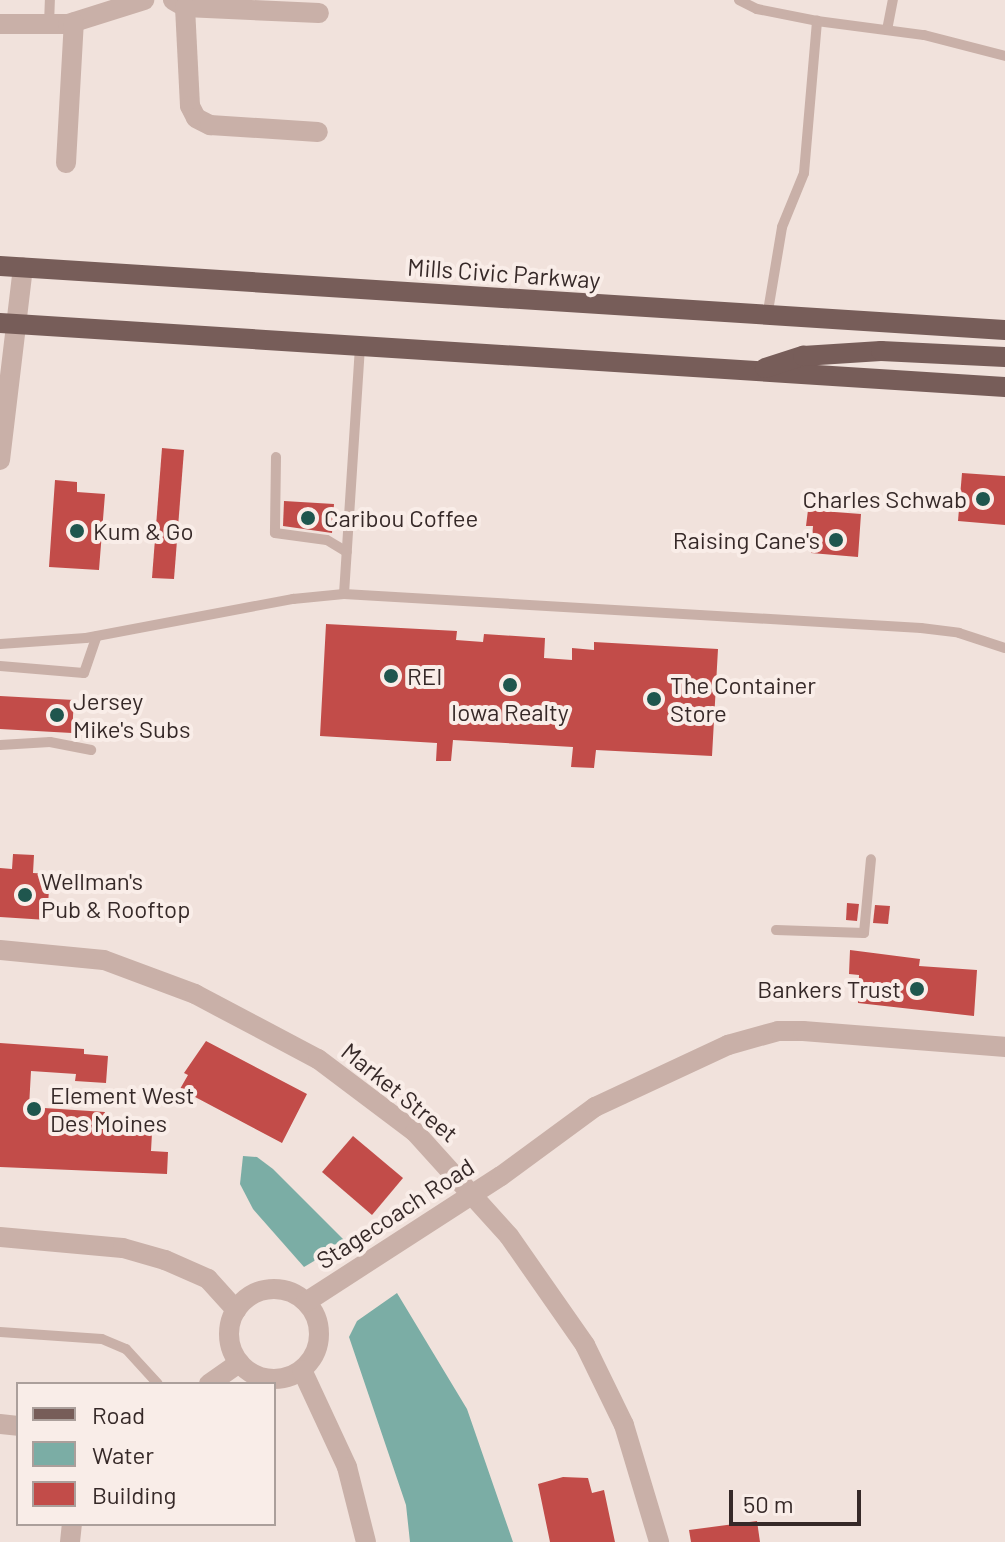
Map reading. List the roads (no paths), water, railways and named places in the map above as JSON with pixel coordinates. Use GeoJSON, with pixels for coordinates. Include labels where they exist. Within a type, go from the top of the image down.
{"type":"FeatureCollection","features":[{"type":"Feature","properties":{"kind":"main road","name":"Mills Civic Parkway"},"geometry":{"type":"LineString","coordinates":[[0,266],[1005,330]]}},
{"type":"Feature","properties":{"kind":"main road"},"geometry":{"type":"LineString","coordinates":[[9,323],[1005,387]]}},
{"type":"Feature","properties":{"kind":"main road"},"geometry":{"type":"LineString","coordinates":[[753,371],[803,356],[881,351],[1005,357]]}},
{"type":"Feature","properties":{"kind":"street"},"geometry":{"type":"LineString","coordinates":[[0,24],[74,22],[144,0]]}},
{"type":"Feature","properties":{"kind":"street"},"geometry":{"type":"LineString","coordinates":[[318,132],[210,125],[196,118],[190,106],[179,3],[280,6],[319,13]]}},
{"type":"Feature","properties":{"kind":"street"},"geometry":{"type":"LineString","coordinates":[[66,163],[74,22]]}},
{"type":"Feature","properties":{"kind":"street"},"geometry":{"type":"LineString","coordinates":[[0,460],[9,323],[23,267]]}},
{"type":"Feature","properties":{"kind":"street","name":"Market Street"},"geometry":{"type":"LineString","coordinates":[[0,950],[104,960],[160,978],[263,1027],[318,1059],[415,1132],[509,1236],[585,1345],[624,1425],[659,1542]]}},
{"type":"Feature","properties":{"kind":"street","name":"Stagecoach Road"},"geometry":{"type":"LineString","coordinates":[[306,1302],[620,1092],[767,1033],[803,1031],[1005,1047]]}},
{"type":"Feature","properties":{"kind":"street"},"geometry":{"type":"LineString","coordinates":[[0,1237],[123,1248],[165,1260],[208,1279],[236,1310]]}},
{"type":"Feature","properties":{"kind":"street"},"geometry":{"type":"LineString","coordinates":[[278,1289],[306,1302],[319,1326],[319,1342],[302,1370],[266,1379],[239,1363],[229,1339],[236,1310],[263,1291],[278,1289]]}},
{"type":"Feature","properties":{"kind":"street"},"geometry":{"type":"LineString","coordinates":[[212,1382],[239,1363]]}},
{"type":"Feature","properties":{"kind":"street"},"geometry":{"type":"LineString","coordinates":[[302,1370],[347,1467],[366,1542]]}},
{"type":"Feature","properties":{"kind":"lane"},"geometry":{"type":"LineString","coordinates":[[49,25],[50,0]]}},
{"type":"Feature","properties":{"kind":"lane"},"geometry":{"type":"LineString","coordinates":[[739,0],[757,9],[978,46],[1005,56]]}},
{"type":"Feature","properties":{"kind":"lane"},"geometry":{"type":"LineString","coordinates":[[887,30],[893,0]]}},
{"type":"Feature","properties":{"kind":"lane"},"geometry":{"type":"LineString","coordinates":[[767,317],[778,241],[804,173],[817,21]]}},
{"type":"Feature","properties":{"kind":"lane"},"geometry":{"type":"LineString","coordinates":[[344,594],[360,346]]}},
{"type":"Feature","properties":{"kind":"lane"},"geometry":{"type":"LineString","coordinates":[[276,457],[275,533],[327,540],[347,552]]}},
{"type":"Feature","properties":{"kind":"lane"},"geometry":{"type":"LineString","coordinates":[[0,644],[97,636],[293,599],[344,594],[921,628],[959,633],[1005,648]]}},
{"type":"Feature","properties":{"kind":"lane"},"geometry":{"type":"LineString","coordinates":[[0,666],[84,673],[97,636]]}},
{"type":"Feature","properties":{"kind":"lane"},"geometry":{"type":"LineString","coordinates":[[0,745],[63,743],[91,750]]}},
{"type":"Feature","properties":{"kind":"lane"},"geometry":{"type":"LineString","coordinates":[[776,930],[864,933],[871,859]]}},
{"type":"Feature","properties":{"kind":"lane"},"geometry":{"type":"LineString","coordinates":[[0,1332],[102,1339],[126,1349],[156,1382]]}},
{"type":"Feature","properties":{"kind":"water"},"geometry":{"type":"Polygon","coordinates":[[[243,1156],[257,1157],[273,1169],[346,1242],[304,1267],[253,1209],[240,1184],[243,1156]]]}},
{"type":"Feature","properties":{"kind":"water"},"geometry":{"type":"Polygon","coordinates":[[[397,1293],[467,1409],[513,1542],[410,1542],[406,1505],[349,1337],[357,1321],[397,1293]]]}},
{"type":"Feature","properties":{"kind":"place","name":"Charles Schwab"},"geometry":{"type":"Point","coordinates":[983,499]}},
{"type":"Feature","properties":{"kind":"place","name":"Caribou Coffee"},"geometry":{"type":"Point","coordinates":[308,518]}},
{"type":"Feature","properties":{"kind":"place","name":"Kum & Go"},"geometry":{"type":"Point","coordinates":[77,531]}},
{"type":"Feature","properties":{"kind":"place","name":"Raising Cane's"},"geometry":{"type":"Point","coordinates":[836,540]}},
{"type":"Feature","properties":{"kind":"place","name":"REI"},"geometry":{"type":"Point","coordinates":[391,676]}},
{"type":"Feature","properties":{"kind":"place","name":"Iowa Realty"},"geometry":{"type":"Point","coordinates":[510,685]}},
{"type":"Feature","properties":{"kind":"place","name":"The Container Store"},"geometry":{"type":"Point","coordinates":[654,699]}},
{"type":"Feature","properties":{"kind":"place","name":"Jersey Mike's Subs"},"geometry":{"type":"Point","coordinates":[57,715]}},
{"type":"Feature","properties":{"kind":"place","name":"Wellman's Pub & Rooftop"},"geometry":{"type":"Point","coordinates":[25,895]}},
{"type":"Feature","properties":{"kind":"place","name":"Bankers Trust"},"geometry":{"type":"Point","coordinates":[917,989]}},
{"type":"Feature","properties":{"kind":"place","name":"Element West Des Moines"},"geometry":{"type":"Point","coordinates":[34,1109]}}]}
